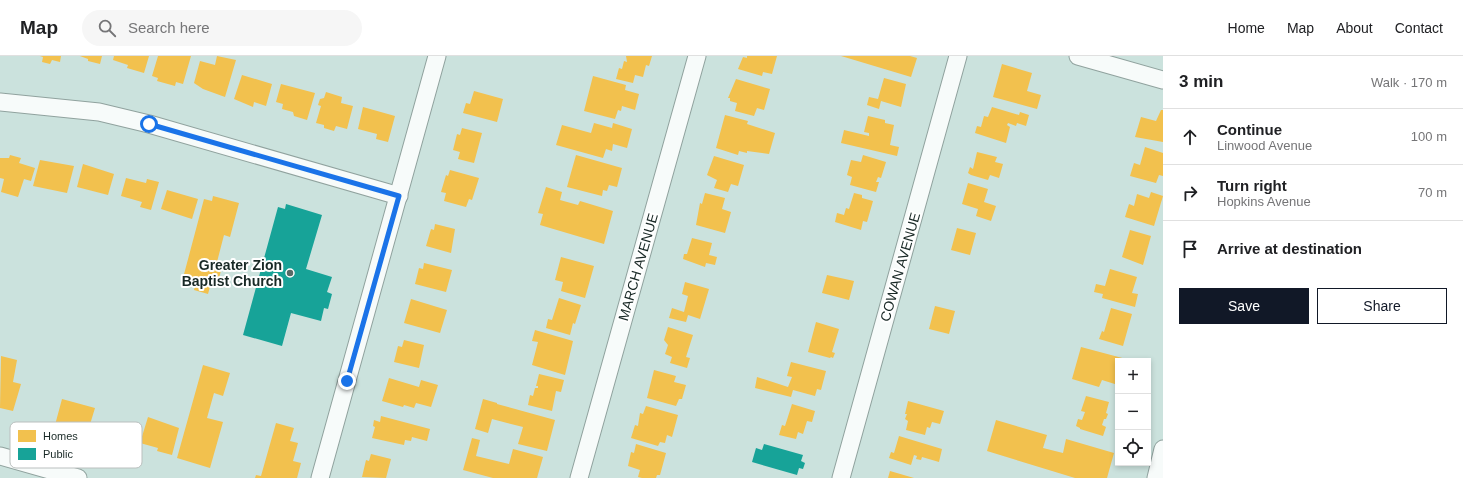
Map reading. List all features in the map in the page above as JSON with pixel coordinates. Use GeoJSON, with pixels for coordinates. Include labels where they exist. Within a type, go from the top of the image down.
{"type":"FeatureCollection","features":[{"type":"Feature","properties":{"kind":"street"},"geometry":{"type":"LineString","coordinates":[[320,478],[437,56]]}},
{"type":"Feature","properties":{"kind":"street","name":"MARCH AVENUE"},"geometry":{"type":"LineString","coordinates":[[580,478],[697,56]]}},
{"type":"Feature","properties":{"kind":"street","name":"COWAN AVENUE"},"geometry":{"type":"LineString","coordinates":[[841,478],[958,56]]}},
{"type":"Feature","properties":{"kind":"street"},"geometry":{"type":"LineString","coordinates":[[1078,56],[1163,80]]}},
{"type":"Feature","properties":{"kind":"street"},"geometry":{"type":"LineString","coordinates":[[0,102],[99,112],[157,126],[399,196]]}},
{"type":"Feature","properties":{"kind":"street"},"geometry":{"type":"LineString","coordinates":[[1156,478],[1163,449]]}},
{"type":"Feature","properties":{"kind":"street"},"geometry":{"type":"LineString","coordinates":[[0,456],[10,459]]}},
{"type":"Feature","properties":{"kind":"street"},"geometry":{"type":"LineString","coordinates":[[35,468],[56,475],[78,478]]}},
{"type":"Feature","properties":{"kind":"building: Homes"},"geometry":{"type":"Polygon","coordinates":[[[40,56],[61,56],[60,62],[52,60],[50,64],[42,62],[43,57],[40,56]]]}},
{"type":"Feature","properties":{"kind":"building: Homes"},"geometry":{"type":"Polygon","coordinates":[[[80,56],[102,56],[100,64],[88,61],[88,59],[80,56]]]}},
{"type":"Feature","properties":{"kind":"building: Homes"},"geometry":{"type":"Polygon","coordinates":[[[114,56],[149,56],[144,73],[127,68],[128,65],[113,60],[114,56]]]}},
{"type":"Feature","properties":{"kind":"building: Homes"},"geometry":{"type":"Polygon","coordinates":[[[158,56],[191,56],[183,84],[176,82],[175,86],[157,81],[158,78],[152,76],[158,56]]]}},
{"type":"Feature","properties":{"kind":"building: Homes"},"geometry":{"type":"Polygon","coordinates":[[[217,56],[236,60],[225,97],[203,89],[194,83],[200,61],[215,65],[217,56]]]}},
{"type":"Feature","properties":{"kind":"building: Homes"},"geometry":{"type":"Polygon","coordinates":[[[626,56],[652,56],[649,66],[646,65],[643,77],[635,75],[633,83],[616,79],[619,68],[622,69],[624,61],[627,62],[626,56]]]}},
{"type":"Feature","properties":{"kind":"building: Homes"},"geometry":{"type":"Polygon","coordinates":[[[747,56],[777,56],[772,74],[763,72],[762,76],[738,69],[743,57],[747,58],[747,56]]]}},
{"type":"Feature","properties":{"kind":"building: Homes"},"geometry":{"type":"Polygon","coordinates":[[[841,56],[910,56],[917,58],[911,77],[841,56]]]}},
{"type":"Feature","properties":{"kind":"building: Homes"},"geometry":{"type":"Polygon","coordinates":[[[1002,64],[1032,73],[1027,91],[1041,95],[1037,109],[993,97],[1002,64]]]}},
{"type":"Feature","properties":{"kind":"building: Homes"},"geometry":{"type":"Polygon","coordinates":[[[242,75],[272,84],[266,106],[254,102],[253,107],[234,99],[242,75]]]}},
{"type":"Feature","properties":{"kind":"building: Homes"},"geometry":{"type":"Polygon","coordinates":[[[593,76],[626,85],[625,90],[639,94],[635,110],[622,106],[621,111],[618,110],[615,119],[584,111],[593,76]]]}},
{"type":"Feature","properties":{"kind":"building: Homes"},"geometry":{"type":"Polygon","coordinates":[[[884,78],[906,84],[901,107],[881,101],[879,109],[867,105],[869,97],[878,99],[884,78]]]}},
{"type":"Feature","properties":{"kind":"building: Homes"},"geometry":{"type":"Polygon","coordinates":[[[736,79],[770,89],[764,110],[757,108],[754,116],[735,111],[737,103],[730,101],[730,98],[728,98],[736,79]]]}},
{"type":"Feature","properties":{"kind":"building: Homes"},"geometry":{"type":"Polygon","coordinates":[[[281,84],[315,93],[307,120],[294,116],[293,112],[282,109],[283,104],[276,102],[281,84]]]}},
{"type":"Feature","properties":{"kind":"building: Homes"},"geometry":{"type":"Polygon","coordinates":[[[474,91],[503,99],[497,122],[463,113],[466,103],[470,104],[474,91]]]}},
{"type":"Feature","properties":{"kind":"building: Homes"},"geometry":{"type":"Polygon","coordinates":[[[326,92],[342,97],[341,103],[353,106],[347,129],[336,126],[334,131],[324,128],[324,125],[316,123],[321,106],[318,105],[320,99],[324,98],[326,92]]]}},
{"type":"Feature","properties":{"kind":"building: Homes"},"geometry":{"type":"Polygon","coordinates":[[[363,107],[395,116],[388,142],[376,139],[377,134],[358,129],[363,107]]]}},
{"type":"Feature","properties":{"kind":"building: Homes"},"geometry":{"type":"Polygon","coordinates":[[[992,107],[1019,115],[1020,112],[1029,115],[1026,126],[1017,123],[1016,126],[1008,123],[1007,125],[1010,127],[1006,143],[975,133],[977,126],[981,127],[984,116],[988,117],[992,107]]]}},
{"type":"Feature","properties":{"kind":"building: Homes"},"geometry":{"type":"Polygon","coordinates":[[[1161,110],[1163,110],[1163,142],[1135,137],[1141,117],[1156,121],[1161,110]]]}},
{"type":"Feature","properties":{"kind":"building: Homes"},"geometry":{"type":"Polygon","coordinates":[[[725,115],[748,121],[747,124],[775,133],[769,154],[739,151],[738,155],[716,148],[725,115]]]}},
{"type":"Feature","properties":{"kind":"building: Homes"},"geometry":{"type":"Polygon","coordinates":[[[868,116],[885,120],[885,123],[894,125],[890,145],[899,147],[897,156],[841,143],[844,130],[869,136],[869,133],[864,132],[868,116]]]}},
{"type":"Feature","properties":{"kind":"building: Homes"},"geometry":{"type":"Polygon","coordinates":[[[594,123],[612,128],[613,123],[632,129],[627,148],[613,144],[612,151],[606,149],[603,158],[556,145],[562,125],[591,133],[594,123]]]}},
{"type":"Feature","properties":{"kind":"building: Homes"},"geometry":{"type":"Polygon","coordinates":[[[462,128],[482,133],[474,163],[458,159],[460,152],[453,150],[457,134],[460,135],[462,128]]]}},
{"type":"Feature","properties":{"kind":"building: Homes"},"geometry":{"type":"Polygon","coordinates":[[[1145,147],[1163,153],[1163,176],[1159,175],[1156,183],[1130,176],[1134,163],[1140,165],[1145,147]]]}},
{"type":"Feature","properties":{"kind":"building: Homes"},"geometry":{"type":"Polygon","coordinates":[[[977,152],[997,157],[995,162],[1003,164],[999,178],[990,175],[988,180],[968,173],[970,167],[973,169],[977,152]]]}},
{"type":"Feature","properties":{"kind":"building: Homes"},"geometry":{"type":"Polygon","coordinates":[[[10,155],[21,158],[19,163],[35,168],[31,181],[24,179],[18,197],[1,192],[4,179],[0,178],[0,158],[9,158],[10,155]]]}},
{"type":"Feature","properties":{"kind":"building: Homes"},"geometry":{"type":"Polygon","coordinates":[[[576,155],[622,168],[617,187],[609,185],[607,191],[603,190],[602,196],[567,187],[576,155]]]}},
{"type":"Feature","properties":{"kind":"building: Homes"},"geometry":{"type":"Polygon","coordinates":[[[863,155],[886,162],[881,178],[878,177],[876,182],[879,182],[876,192],[850,185],[852,177],[847,175],[851,160],[861,162],[863,155]]]}},
{"type":"Feature","properties":{"kind":"building: Homes"},"geometry":{"type":"Polygon","coordinates":[[[714,156],[744,165],[738,186],[731,184],[728,192],[714,188],[717,180],[707,175],[714,156]]]}},
{"type":"Feature","properties":{"kind":"building: Homes"},"geometry":{"type":"Polygon","coordinates":[[[40,160],[74,166],[67,193],[33,186],[40,160]]]}},
{"type":"Feature","properties":{"kind":"building: Homes"},"geometry":{"type":"Polygon","coordinates":[[[83,164],[114,174],[108,195],[77,187],[83,164]]]}},
{"type":"Feature","properties":{"kind":"building: Homes"},"geometry":{"type":"Polygon","coordinates":[[[450,170],[479,178],[472,200],[469,199],[466,207],[444,201],[446,193],[441,192],[446,175],[448,176],[450,170]]]}},
{"type":"Feature","properties":{"kind":"building: Homes"},"geometry":{"type":"Polygon","coordinates":[[[126,178],[146,183],[147,179],[159,182],[151,210],[140,207],[142,202],[121,196],[126,178]]]}},
{"type":"Feature","properties":{"kind":"building: Homes"},"geometry":{"type":"Polygon","coordinates":[[[968,183],[988,189],[984,202],[996,206],[991,221],[976,216],[978,209],[962,204],[968,183]]]}},
{"type":"Feature","properties":{"kind":"building: Homes"},"geometry":{"type":"Polygon","coordinates":[[[546,187],[562,192],[560,200],[578,205],[580,201],[613,211],[604,244],[540,225],[543,214],[538,213],[546,187]]]}},
{"type":"Feature","properties":{"kind":"building: Homes"},"geometry":{"type":"Polygon","coordinates":[[[167,190],[198,199],[192,219],[161,209],[167,190]]]}},
{"type":"Feature","properties":{"kind":"building: Homes"},"geometry":{"type":"Polygon","coordinates":[[[1151,192],[1163,196],[1154,226],[1125,217],[1129,204],[1134,206],[1137,194],[1149,198],[1151,192]]]}},
{"type":"Feature","properties":{"kind":"building: Homes"},"geometry":{"type":"Polygon","coordinates":[[[705,193],[725,198],[722,209],[731,212],[725,233],[696,225],[700,203],[702,204],[705,193]]]}},
{"type":"Feature","properties":{"kind":"building: Homes"},"geometry":{"type":"Polygon","coordinates":[[[854,193],[862,195],[862,198],[873,201],[867,222],[863,221],[861,230],[835,222],[837,213],[844,215],[846,208],[849,209],[854,193]]]}},
{"type":"Feature","properties":{"kind":"building: Homes"},"geometry":{"type":"Polygon","coordinates":[[[213,196],[239,203],[230,237],[224,235],[217,262],[223,263],[219,278],[213,276],[208,294],[194,290],[196,282],[183,278],[204,199],[212,201],[213,196]]]}},
{"type":"Feature","properties":{"kind":"building: Homes"},"geometry":{"type":"Polygon","coordinates":[[[435,224],[455,229],[451,253],[426,246],[431,229],[434,230],[435,224]]]}},
{"type":"Feature","properties":{"kind":"building: Homes"},"geometry":{"type":"Polygon","coordinates":[[[957,228],[976,233],[970,255],[951,250],[957,228]]]}},
{"type":"Feature","properties":{"kind":"building: Homes"},"geometry":{"type":"Polygon","coordinates":[[[1130,230],[1151,236],[1143,265],[1122,257],[1130,230]]]}},
{"type":"Feature","properties":{"kind":"building: Homes"},"geometry":{"type":"Polygon","coordinates":[[[692,238],[712,243],[709,255],[717,257],[715,265],[706,263],[705,267],[683,259],[684,254],[687,254],[692,238]]]}},
{"type":"Feature","properties":{"kind":"building: Homes"},"geometry":{"type":"Polygon","coordinates":[[[561,257],[594,266],[585,298],[561,291],[563,282],[555,280],[561,257]]]}},
{"type":"Feature","properties":{"kind":"building: Homes"},"geometry":{"type":"Polygon","coordinates":[[[424,263],[452,270],[446,292],[415,284],[419,268],[423,269],[424,263]]]}},
{"type":"Feature","properties":{"kind":"building: Homes"},"geometry":{"type":"Polygon","coordinates":[[[1110,269],[1137,277],[1132,293],[1138,294],[1135,307],[1102,298],[1103,294],[1094,292],[1096,284],[1105,286],[1110,269]]]}},
{"type":"Feature","properties":{"kind":"building: Homes"},"geometry":{"type":"Polygon","coordinates":[[[827,275],[854,281],[849,300],[822,293],[827,275]]]}},
{"type":"Feature","properties":{"kind":"building: Homes"},"geometry":{"type":"Polygon","coordinates":[[[685,282],[709,289],[700,319],[688,315],[686,322],[669,318],[672,308],[684,312],[688,296],[682,294],[685,282]]]}},
{"type":"Feature","properties":{"kind":"building: Homes"},"geometry":{"type":"Polygon","coordinates":[[[559,298],[581,305],[575,324],[573,323],[570,335],[546,328],[548,319],[552,320],[559,298]]]}},
{"type":"Feature","properties":{"kind":"building: Homes"},"geometry":{"type":"Polygon","coordinates":[[[411,299],[447,310],[440,333],[404,323],[411,299]]]}},
{"type":"Feature","properties":{"kind":"building: Homes"},"geometry":{"type":"Polygon","coordinates":[[[935,306],[955,311],[949,334],[929,329],[935,306]]]}},
{"type":"Feature","properties":{"kind":"building: Homes"},"geometry":{"type":"Polygon","coordinates":[[[1111,308],[1132,314],[1123,346],[1099,339],[1102,331],[1104,332],[1111,308]]]}},
{"type":"Feature","properties":{"kind":"building: Homes"},"geometry":{"type":"Polygon","coordinates":[[[816,322],[839,329],[832,352],[835,353],[833,358],[808,352],[816,322]]]}},
{"type":"Feature","properties":{"kind":"building: Homes"},"geometry":{"type":"Polygon","coordinates":[[[668,327],[693,335],[686,357],[690,358],[687,368],[670,363],[672,357],[665,354],[668,345],[664,340],[668,327]]]}},
{"type":"Feature","properties":{"kind":"building: Homes"},"geometry":{"type":"Polygon","coordinates":[[[535,330],[573,341],[565,375],[532,365],[538,342],[532,341],[535,330]]]}},
{"type":"Feature","properties":{"kind":"building: Homes"},"geometry":{"type":"Polygon","coordinates":[[[404,340],[424,345],[419,368],[394,362],[398,346],[402,347],[404,340]]]}},
{"type":"Feature","properties":{"kind":"building: Homes"},"geometry":{"type":"Polygon","coordinates":[[[1081,347],[1122,358],[1115,358],[1115,384],[1102,380],[1099,387],[1072,379],[1081,347]]]}},
{"type":"Feature","properties":{"kind":"building: Homes"},"geometry":{"type":"Polygon","coordinates":[[[1,356],[17,360],[13,382],[21,384],[13,411],[0,408],[1,356]]]}},
{"type":"Feature","properties":{"kind":"building: Homes"},"geometry":{"type":"Polygon","coordinates":[[[791,362],[826,371],[821,390],[817,389],[815,396],[793,390],[791,397],[755,388],[757,377],[788,387],[792,377],[787,376],[791,362]]]}},
{"type":"Feature","properties":{"kind":"building: Homes"},"geometry":{"type":"Polygon","coordinates":[[[203,365],[230,373],[223,396],[214,393],[207,418],[223,422],[210,468],[177,458],[203,365]]]}},
{"type":"Feature","properties":{"kind":"building: Homes"},"geometry":{"type":"Polygon","coordinates":[[[654,370],[676,376],[674,382],[686,385],[682,399],[679,399],[676,406],[647,398],[654,370]]]}},
{"type":"Feature","properties":{"kind":"building: Homes"},"geometry":{"type":"Polygon","coordinates":[[[539,374],[564,380],[561,392],[556,391],[552,411],[528,405],[530,395],[533,396],[535,388],[538,388],[538,386],[536,386],[539,374]]]}},
{"type":"Feature","properties":{"kind":"building: Homes"},"geometry":{"type":"Polygon","coordinates":[[[389,378],[419,387],[421,380],[438,385],[431,407],[416,403],[414,408],[404,405],[403,407],[382,401],[389,378]]]}},
{"type":"Feature","properties":{"kind":"building: Homes"},"geometry":{"type":"Polygon","coordinates":[[[1086,396],[1109,402],[1106,413],[1108,414],[1102,425],[1106,427],[1103,436],[1080,429],[1076,426],[1078,419],[1082,420],[1085,412],[1081,411],[1086,396]]]}},
{"type":"Feature","properties":{"kind":"building: Homes"},"geometry":{"type":"Polygon","coordinates":[[[62,399],[95,408],[91,422],[56,422],[62,399]]]}},
{"type":"Feature","properties":{"kind":"building: Homes"},"geometry":{"type":"Polygon","coordinates":[[[483,399],[555,420],[547,451],[518,444],[523,427],[492,419],[488,433],[475,429],[483,399]]]}},
{"type":"Feature","properties":{"kind":"building: Homes"},"geometry":{"type":"Polygon","coordinates":[[[908,401],[944,411],[940,424],[932,422],[930,428],[927,427],[925,435],[906,430],[908,421],[905,419],[907,414],[905,414],[908,401]]]}},
{"type":"Feature","properties":{"kind":"building: Homes"},"geometry":{"type":"Polygon","coordinates":[[[792,404],[815,411],[812,422],[807,421],[803,434],[798,432],[796,439],[779,435],[782,425],[785,426],[792,404]]]}},
{"type":"Feature","properties":{"kind":"building: Homes"},"geometry":{"type":"Polygon","coordinates":[[[646,406],[678,415],[672,437],[667,435],[665,443],[660,442],[658,446],[631,438],[635,425],[638,426],[640,413],[643,414],[646,406]]]}},
{"type":"Feature","properties":{"kind":"building: Homes"},"geometry":{"type":"Polygon","coordinates":[[[381,416],[430,429],[427,441],[412,437],[411,441],[405,440],[404,445],[372,438],[375,427],[373,426],[374,420],[380,422],[381,416]]]}},
{"type":"Feature","properties":{"kind":"building: Homes"},"geometry":{"type":"Polygon","coordinates":[[[148,417],[179,428],[172,455],[157,451],[158,448],[142,444],[142,436],[148,417]]]}},
{"type":"Feature","properties":{"kind":"building: Homes"},"geometry":{"type":"Polygon","coordinates":[[[996,420],[1047,435],[1043,448],[1063,453],[1066,439],[1114,453],[1107,478],[1075,478],[987,451],[996,420]]]}},
{"type":"Feature","properties":{"kind":"building: Homes"},"geometry":{"type":"Polygon","coordinates":[[[276,423],[294,428],[290,441],[298,443],[293,461],[301,463],[297,478],[255,478],[256,475],[261,476],[276,423]]]}},
{"type":"Feature","properties":{"kind":"building: Homes"},"geometry":{"type":"Polygon","coordinates":[[[899,436],[942,449],[939,462],[922,457],[921,460],[916,459],[917,456],[914,455],[911,465],[889,458],[891,452],[894,453],[899,436]]]}},
{"type":"Feature","properties":{"kind":"building: Homes"},"geometry":{"type":"Polygon","coordinates":[[[472,438],[480,440],[476,456],[509,464],[513,449],[543,457],[537,478],[493,478],[463,470],[472,438]]]}},
{"type":"Feature","properties":{"kind":"building: Homes"},"geometry":{"type":"Polygon","coordinates":[[[636,444],[666,453],[660,475],[657,475],[656,478],[638,477],[640,470],[628,466],[631,452],[634,453],[636,444]]]}},
{"type":"Feature","properties":{"kind":"building: Homes"},"geometry":{"type":"Polygon","coordinates":[[[371,454],[391,459],[386,478],[362,477],[366,460],[369,461],[371,454]]]}},
{"type":"Feature","properties":{"kind":"building: Homes"},"geometry":{"type":"Polygon","coordinates":[[[890,471],[914,478],[888,478],[890,471]]]}},
{"type":"Feature","properties":{"kind":"building: Public","name":"Greater Zion Baptist Church"},"geometry":{"type":"Polygon","coordinates":[[[286,204],[322,215],[306,269],[332,277],[327,292],[332,294],[328,309],[324,308],[321,321],[291,313],[282,346],[243,335],[278,207],[285,209],[286,204]]]}},
{"type":"Feature","properties":{"kind":"building: Public"},"geometry":{"type":"Polygon","coordinates":[[[764,444],[803,455],[801,461],[805,463],[803,469],[799,468],[797,475],[752,462],[756,448],[762,450],[764,444]]]}},
{"type":"Feature","properties":{"kind":"place","name":"Greater Zion Baptist Church"},"geometry":{"type":"Point","coordinates":[290,273]}},
{"type":"Feature","properties":{"kind":"route"},"geometry":{"type":"LineString","coordinates":[[149,124],[399,196],[347,381]]}}]}
